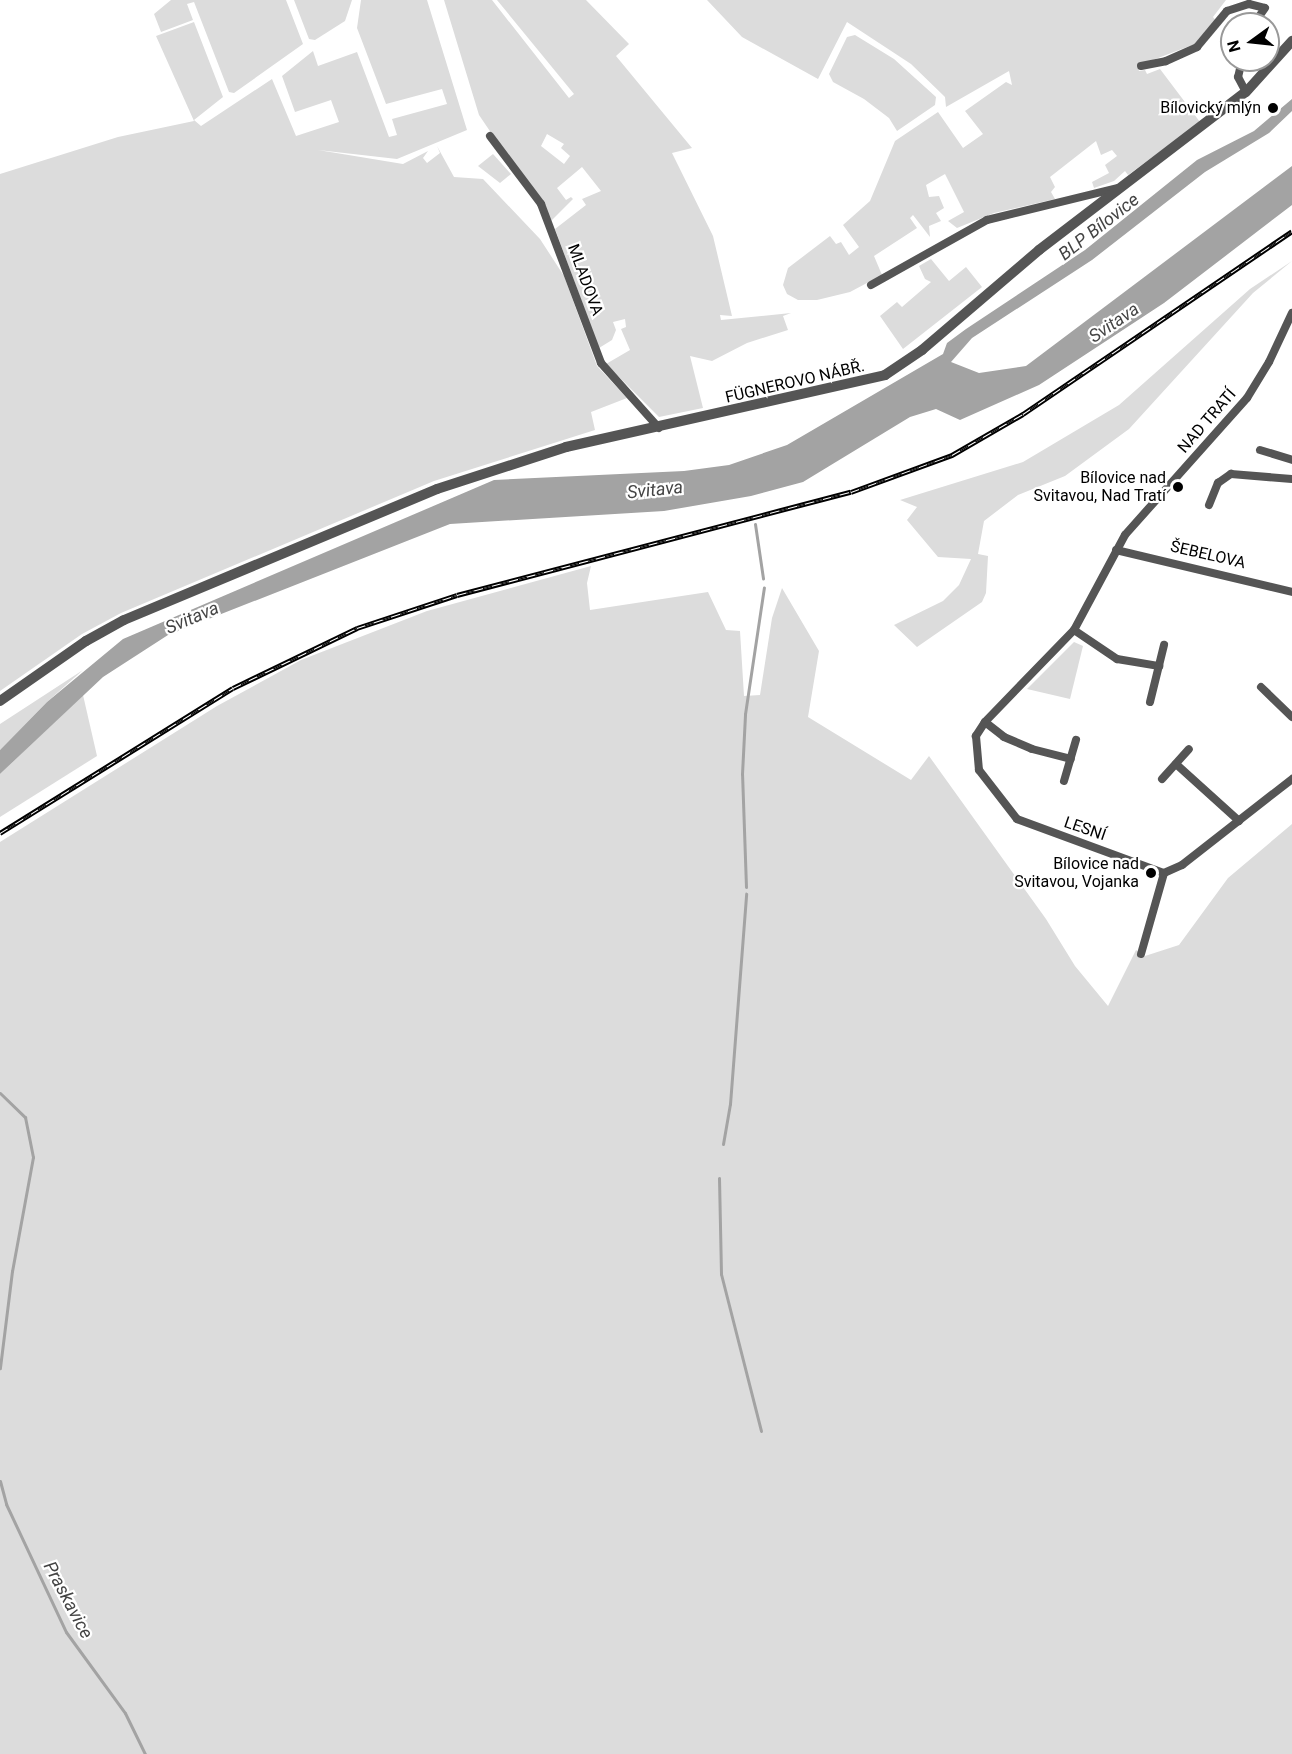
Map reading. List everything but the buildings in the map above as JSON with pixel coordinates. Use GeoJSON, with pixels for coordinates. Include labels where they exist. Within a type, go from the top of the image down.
{"type":"FeatureCollection","features":[{"type":"Feature","properties":{"kind":"street"},"geometry":{"type":"LineString","coordinates":[[1141,66],[1166,61],[1197,47],[1235,0]]}},
{"type":"Feature","properties":{"kind":"street"},"geometry":{"type":"LineString","coordinates":[[1227,11],[1250,4],[1265,8],[1262,12]]}},
{"type":"Feature","properties":{"kind":"street","name":"FÜGNEROVO NÁBŘ."},"geometry":{"type":"LineString","coordinates":[[0,701],[86,641],[124,620],[492,470],[566,447],[659,428],[885,375],[922,350],[1117,189],[1246,92],[1292,41]]}},
{"type":"Feature","properties":{"kind":"street"},"geometry":{"type":"LineString","coordinates":[[1239,72],[1238,77],[1246,92]]}},
{"type":"Feature","properties":{"kind":"street","name":"MLADOVA"},"geometry":{"type":"LineString","coordinates":[[490,136],[541,204],[602,363],[659,428]]}},
{"type":"Feature","properties":{"kind":"street","name":"FÜGNEROVO NÁBŘ."},"geometry":{"type":"LineString","coordinates":[[871,285],[987,220],[1117,189]]}},
{"type":"Feature","properties":{"kind":"street","name":"NAD TRATÍ"},"geometry":{"type":"LineString","coordinates":[[985,722],[1074,630],[1116,550],[1247,398],[1269,362],[1292,313]]}},
{"type":"Feature","properties":{"kind":"street"},"geometry":{"type":"LineString","coordinates":[[1260,450],[1292,460]]}},
{"type":"Feature","properties":{"kind":"street"},"geometry":{"type":"LineString","coordinates":[[1209,505],[1218,483],[1231,474],[1292,479]]}},
{"type":"Feature","properties":{"kind":"street","name":"ŠEBELOVA"},"geometry":{"type":"LineString","coordinates":[[1116,550],[1292,592]]}},
{"type":"Feature","properties":{"kind":"street"},"geometry":{"type":"LineString","coordinates":[[1074,630],[1117,659],[1159,666]]}},
{"type":"Feature","properties":{"kind":"street"},"geometry":{"type":"LineString","coordinates":[[1150,702],[1164,645]]}},
{"type":"Feature","properties":{"kind":"street"},"geometry":{"type":"LineString","coordinates":[[1262,687],[1292,717]]}},
{"type":"Feature","properties":{"kind":"street"},"geometry":{"type":"LineString","coordinates":[[985,722],[1004,737],[1032,750],[1071,759]]}},
{"type":"Feature","properties":{"kind":"street","name":"LESNÍ"},"geometry":{"type":"LineString","coordinates":[[985,722],[976,736],[979,770],[1017,819],[1164,873]]}},
{"type":"Feature","properties":{"kind":"street"},"geometry":{"type":"LineString","coordinates":[[1064,781],[1076,740]]}},
{"type":"Feature","properties":{"kind":"street"},"geometry":{"type":"LineString","coordinates":[[1162,779],[1189,749]]}},
{"type":"Feature","properties":{"kind":"street"},"geometry":{"type":"LineString","coordinates":[[1176,764],[1239,821]]}},
{"type":"Feature","properties":{"kind":"street"},"geometry":{"type":"LineString","coordinates":[[1141,954],[1164,873],[1182,865],[1292,779]]}},
{"type":"Feature","properties":{"kind":"shaded area"},"geometry":{"type":"Polygon","coordinates":[[[171,0],[286,0],[303,44],[234,93],[229,92],[194,2],[187,4],[193,20],[161,32],[154,14],[171,0]]]}},
{"type":"Feature","properties":{"kind":"shaded area"},"geometry":{"type":"Polygon","coordinates":[[[294,0],[352,0],[345,21],[315,40],[309,39],[294,0]]]}},
{"type":"Feature","properties":{"kind":"shaded area"},"geometry":{"type":"Polygon","coordinates":[[[361,0],[427,0],[467,130],[397,159],[318,150],[403,164],[428,151],[423,158],[427,163],[440,153],[437,146],[454,177],[483,179],[540,239],[564,276],[597,366],[627,398],[591,412],[595,430],[434,481],[121,613],[82,634],[0,691],[0,174],[118,137],[194,121],[156,36],[194,22],[223,97],[194,120],[201,126],[272,79],[296,136],[339,122],[331,100],[295,112],[282,76],[313,51],[318,66],[357,52],[389,137],[397,135],[392,119],[447,104],[442,89],[386,104],[357,28],[361,0]]]}},
{"type":"Feature","properties":{"kind":"shaded area"},"geometry":{"type":"Polygon","coordinates":[[[444,0],[492,0],[569,98],[574,94],[497,0],[586,0],[629,44],[616,56],[692,148],[672,153],[713,236],[732,316],[720,315],[721,320],[791,313],[783,316],[788,330],[747,343],[712,361],[690,356],[703,408],[659,417],[606,364],[630,350],[621,329],[626,327],[625,319],[613,322],[616,330],[612,340],[599,348],[555,229],[586,205],[582,199],[601,191],[582,167],[557,188],[566,200],[571,197],[573,199],[551,221],[479,115],[444,0]],[[547,134],[541,146],[564,164],[570,156],[561,148],[564,144],[547,134]]]}},
{"type":"Feature","properties":{"kind":"shaded area"},"geometry":{"type":"Polygon","coordinates":[[[707,0],[1226,0],[1213,17],[1216,21],[1195,44],[1137,66],[1139,71],[1145,70],[1147,74],[1160,69],[1200,122],[1128,175],[1125,171],[1114,181],[1094,188],[1092,182],[1109,173],[1105,165],[1117,156],[1112,150],[1101,155],[1096,141],[1050,177],[1055,187],[1051,192],[1055,199],[994,213],[957,228],[948,221],[964,212],[945,174],[926,185],[929,197],[939,196],[944,208],[936,213],[941,221],[929,226],[930,237],[913,215],[910,218],[917,228],[874,256],[882,275],[850,292],[817,300],[798,300],[787,294],[783,285],[788,268],[830,236],[836,244],[841,242],[849,255],[859,247],[843,225],[870,201],[895,141],[938,112],[963,148],[983,134],[965,111],[1006,82],[1012,85],[1009,71],[946,107],[945,97],[911,64],[847,22],[818,79],[742,37],[707,0]]]}},
{"type":"Feature","properties":{"kind":"shaded area"},"geometry":{"type":"Polygon","coordinates":[[[855,35],[894,59],[936,97],[935,105],[897,131],[889,118],[864,99],[833,82],[829,74],[847,37],[855,35]]]}},
{"type":"Feature","properties":{"kind":"shaded area"},"geometry":{"type":"Polygon","coordinates":[[[493,154],[511,174],[500,183],[478,166],[493,154]]]}},
{"type":"Feature","properties":{"kind":"shaded area"},"geometry":{"type":"Polygon","coordinates":[[[931,259],[949,281],[966,267],[982,287],[903,349],[880,316],[897,302],[902,307],[931,282],[925,279],[919,266],[931,259]]]}},
{"type":"Feature","properties":{"kind":"shaded area"},"geometry":{"type":"Polygon","coordinates":[[[1292,261],[1253,293],[1129,429],[1065,476],[1018,495],[984,521],[978,554],[988,556],[986,593],[982,602],[917,647],[894,625],[943,601],[959,585],[971,559],[938,557],[907,520],[917,507],[900,500],[1023,462],[1119,405],[1250,289],[1292,261]]]}},
{"type":"Feature","properties":{"kind":"shaded area"},"geometry":{"type":"Polygon","coordinates":[[[591,566],[587,583],[590,610],[708,592],[726,630],[740,631],[744,696],[760,695],[772,618],[782,588],[819,651],[808,717],[911,780],[929,756],[1046,919],[1075,966],[1108,1006],[1136,950],[1145,956],[1179,945],[1228,878],[1292,824],[1292,1754],[0,1754],[0,842],[217,706],[301,660],[427,611],[591,566]]]}},
{"type":"Feature","properties":{"kind":"shaded area"},"geometry":{"type":"Polygon","coordinates":[[[1074,642],[1083,646],[1070,699],[1027,689],[1074,642]]]}},
{"type":"Feature","properties":{"kind":"shaded area"},"geometry":{"type":"Polygon","coordinates":[[[83,670],[47,702],[0,750],[0,724],[83,670]]]}},
{"type":"Feature","properties":{"kind":"shaded area"},"geometry":{"type":"Polygon","coordinates":[[[83,695],[97,756],[0,817],[0,774],[83,695]]]}},
{"type":"Feature","properties":{"kind":"water","name":"Svitava"},"geometry":{"type":"Polygon","coordinates":[[[1292,99],[1292,111],[1269,133],[1205,172],[1092,260],[972,338],[951,362],[979,373],[1026,366],[1292,166],[1292,205],[1164,303],[1039,385],[960,420],[936,409],[910,417],[803,482],[751,496],[664,511],[450,524],[168,635],[103,677],[0,774],[0,750],[47,702],[123,639],[494,480],[684,471],[729,465],[787,445],[943,354],[947,343],[1085,250],[1197,160],[1254,131],[1292,99]]]}},
{"type":"Feature","properties":{"kind":"waterway"},"geometry":{"type":"LineString","coordinates":[[755,524],[763,578]]}},
{"type":"Feature","properties":{"kind":"waterway"},"geometry":{"type":"LineString","coordinates":[[746,887],[742,774],[745,714],[764,587]]}},
{"type":"Feature","properties":{"kind":"waterway"},"geometry":{"type":"LineString","coordinates":[[723,1144],[730,1104],[746,894]]}},
{"type":"Feature","properties":{"kind":"waterway","name":"Praskavice"},"geometry":{"type":"LineString","coordinates":[[0,1093],[25,1117],[33,1157],[12,1271],[0,1368]]}},
{"type":"Feature","properties":{"kind":"waterway"},"geometry":{"type":"LineString","coordinates":[[719,1178],[721,1274],[761,1431]]}},
{"type":"Feature","properties":{"kind":"waterway","name":"Praskavice"},"geometry":{"type":"LineString","coordinates":[[0,1481],[6,1504],[66,1632],[125,1713],[145,1754]]}},
{"type":"Feature","properties":{"kind":"railway"},"geometry":{"type":"LineString","coordinates":[[0,833],[233,688],[357,628],[457,595],[851,492],[952,455],[1023,414],[1292,231]]}},
{"type":"Feature","properties":{"kind":"place","name":"Bílovický mlýn"},"geometry":{"type":"Point","coordinates":[1273,108]}},
{"type":"Feature","properties":{"kind":"place","name":"Bílovice nad Svitavou, Nad Tratí"},"geometry":{"type":"Point","coordinates":[1178,487]}},
{"type":"Feature","properties":{"kind":"place","name":"Bílovice nad Svitavou, Vojanka"},"geometry":{"type":"Point","coordinates":[1151,873]}},
{"type":"Feature","properties":{"kind":"water label","name":"BLP Bílovice"},"geometry":{"type":"Point","coordinates":[1099,227]}}]}
